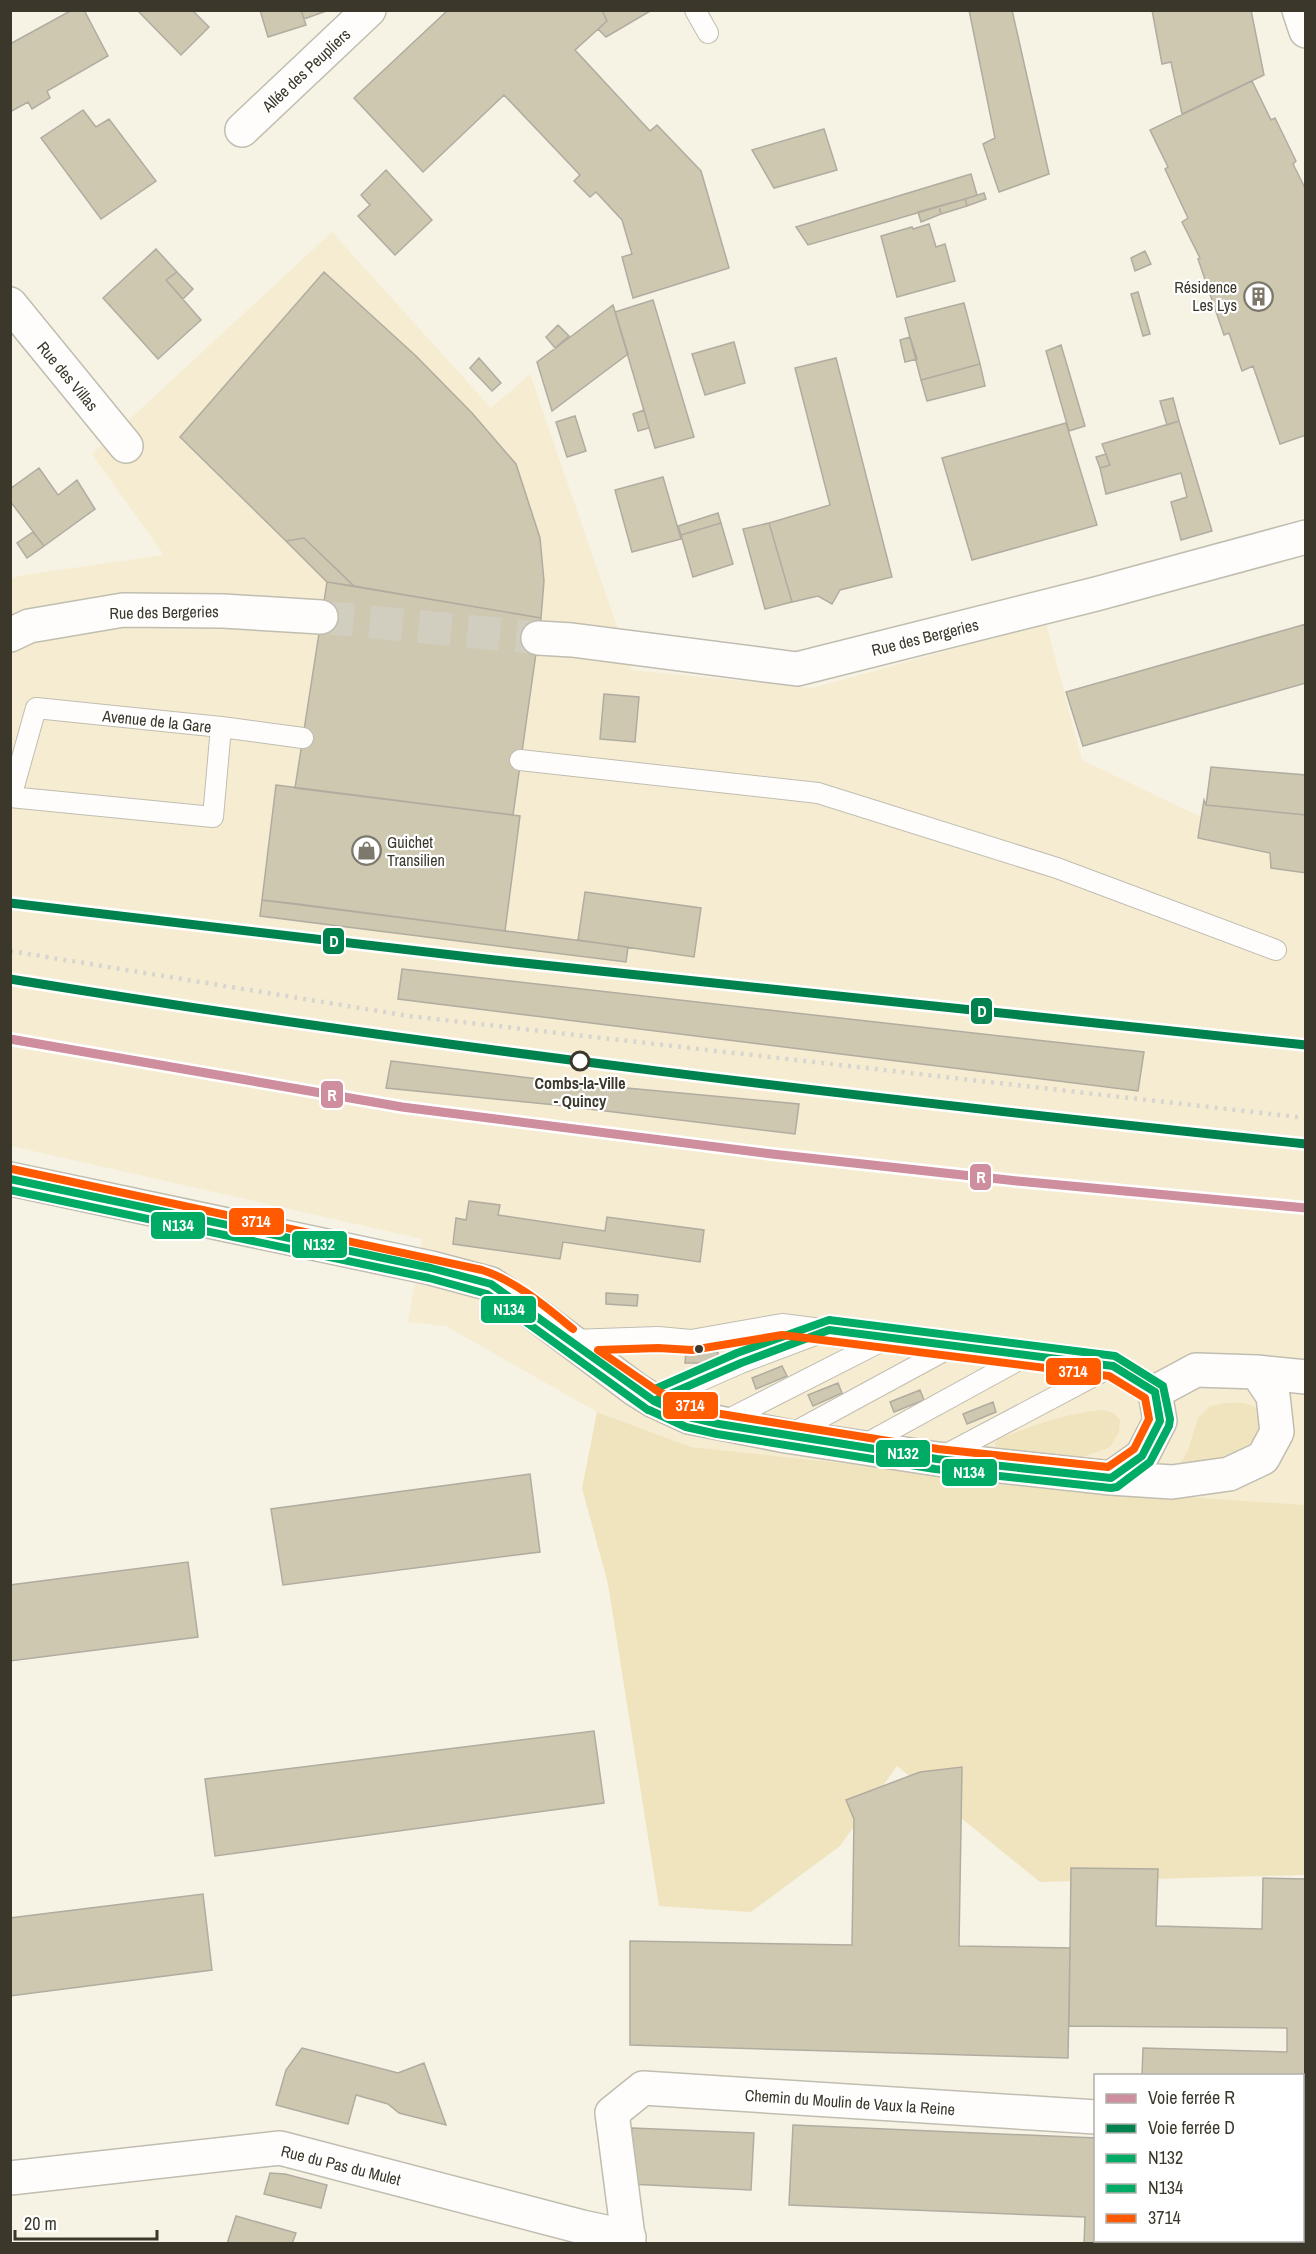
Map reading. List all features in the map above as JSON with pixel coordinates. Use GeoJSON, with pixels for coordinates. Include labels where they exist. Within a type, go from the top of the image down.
{"type":"FeatureCollection","features":[{"type":"Feature","properties":{"kind":"street","name":"Allée des Peupliers"},"geometry":{"type":"LineString","coordinates":[[242,130],[369,10]]}},
{"type":"Feature","properties":{"kind":"street"},"geometry":{"type":"LineString","coordinates":[[1299,10],[1305,31]]}},
{"type":"Feature","properties":{"kind":"street","name":"Rue des Villas"},"geometry":{"type":"LineString","coordinates":[[10,304],[126,446]]}},
{"type":"Feature","properties":{"kind":"street","name":"Rue des Bergeries"},"geometry":{"type":"LineString","coordinates":[[538,638],[572,639],[797,669],[1096,594],[1305,537]]}},
{"type":"Feature","properties":{"kind":"street","name":"Rue des Bergeries"},"geometry":{"type":"LineString","coordinates":[[10,635],[29,626],[123,610],[223,611],[321,617]]}},
{"type":"Feature","properties":{"kind":"street"},"geometry":{"type":"LineString","coordinates":[[10,1179],[430,1268],[491,1284],[654,1401],[689,1417],[786,1436],[937,1459],[1111,1478],[1172,1482],[1229,1474],[1263,1458],[1277,1432],[1274,1396],[1257,1372]]}},
{"type":"Feature","properties":{"kind":"street"},"geometry":{"type":"LineString","coordinates":[[1111,1478],[1142,1456],[1160,1421],[1155,1392],[1196,1370],[1257,1372],[1305,1377]]}},
{"type":"Feature","properties":{"kind":"street","name":"Chemin du Moulin de Vaux la Reine"},"geometry":{"type":"LineString","coordinates":[[629,2240],[612,2113],[643,2088],[1094,2117]]}},
{"type":"Feature","properties":{"kind":"street","name":"Rue du Pas du Mulet"},"geometry":{"type":"LineString","coordinates":[[10,2178],[280,2148],[629,2240]]}},
{"type":"Feature","properties":{"kind":"lane"},"geometry":{"type":"LineString","coordinates":[[695,10],[708,33]]}},
{"type":"Feature","properties":{"kind":"lane","name":"Avenue de la Gare"},"geometry":{"type":"LineString","coordinates":[[36,708],[221,727],[213,817],[11,797],[36,708]]}},
{"type":"Feature","properties":{"kind":"lane"},"geometry":{"type":"LineString","coordinates":[[221,727],[303,738]]}},
{"type":"Feature","properties":{"kind":"lane"},"geometry":{"type":"LineString","coordinates":[[520,760],[818,793],[1057,868],[1276,950]]}},
{"type":"Feature","properties":{"kind":"lane"},"geometry":{"type":"LineString","coordinates":[[571,1340],[658,1337],[691,1340],[782,1324],[1113,1366],[1155,1392]]}},
{"type":"Feature","properties":{"kind":"lane"},"geometry":{"type":"LineString","coordinates":[[654,1401],[741,1363],[829,1330]]}},
{"type":"Feature","properties":{"kind":"lane"},"geometry":{"type":"LineString","coordinates":[[719,1424],[890,1337]]}},
{"type":"Feature","properties":{"kind":"lane"},"geometry":{"type":"LineString","coordinates":[[786,1436],[956,1345]]}},
{"type":"Feature","properties":{"kind":"lane"},"geometry":{"type":"LineString","coordinates":[[860,1447],[1028,1355]]}},
{"type":"Feature","properties":{"kind":"lane"},"geometry":{"type":"LineString","coordinates":[[937,1459],[1113,1366]]}},
{"type":"Feature","properties":{"kind":"shaded area"},"geometry":{"type":"Polygon","coordinates":[[[332,232],[491,408],[530,374],[632,670],[813,688],[1046,623],[1082,760],[1305,867],[1305,1505],[1115,1492],[691,1447],[597,1412],[446,1326],[408,1322],[422,1239],[11,1146],[11,580],[18,576],[164,555],[92,454],[332,232]]]}},
{"type":"Feature","properties":{"kind":"shaded area"},"geometry":{"type":"Polygon","coordinates":[[[1245,1403],[1257,1408],[1261,1414],[1260,1428],[1251,1442],[1239,1453],[1226,1459],[1180,1464],[1188,1450],[1198,1418],[1210,1406],[1245,1403]]]}},
{"type":"Feature","properties":{"kind":"shaded area"},"geometry":{"type":"Polygon","coordinates":[[[1104,1410],[1114,1413],[1120,1420],[1119,1432],[1110,1447],[1078,1459],[997,1447],[995,1444],[998,1439],[1050,1420],[1104,1410]]]}},
{"type":"Feature","properties":{"kind":"shaded area"},"geometry":{"type":"Polygon","coordinates":[[[597,1412],[691,1447],[1115,1492],[1305,1505],[1305,1875],[1040,1882],[897,1766],[840,1846],[751,1912],[659,1906],[608,1584],[582,1488],[597,1412]]]}},
{"type":"Feature","properties":{"kind":"building"},"geometry":{"type":"Polygon","coordinates":[[[72,10],[84,10],[108,56],[47,91],[50,98],[32,109],[28,102],[10,112],[10,44],[72,10]]]}},
{"type":"Feature","properties":{"kind":"building"},"geometry":{"type":"Polygon","coordinates":[[[137,10],[192,10],[209,27],[181,55],[137,10]]]}},
{"type":"Feature","properties":{"kind":"building"},"geometry":{"type":"Polygon","coordinates":[[[260,10],[301,10],[306,25],[268,37],[260,10]]]}},
{"type":"Feature","properties":{"kind":"building"},"geometry":{"type":"Polygon","coordinates":[[[301,10],[329,10],[304,19],[301,10]]]}},
{"type":"Feature","properties":{"kind":"building"},"geometry":{"type":"Polygon","coordinates":[[[448,10],[602,10],[607,21],[575,50],[650,131],[657,125],[701,171],[729,268],[633,298],[622,257],[632,254],[622,220],[596,192],[590,197],[574,181],[580,175],[504,95],[423,172],[354,98],[448,10]]]}},
{"type":"Feature","properties":{"kind":"building"},"geometry":{"type":"Polygon","coordinates":[[[602,10],[652,10],[606,37],[598,29],[607,21],[602,10]]]}},
{"type":"Feature","properties":{"kind":"building"},"geometry":{"type":"Polygon","coordinates":[[[969,10],[1012,10],[1049,174],[999,192],[983,144],[995,138],[969,10]]]}},
{"type":"Feature","properties":{"kind":"building"},"geometry":{"type":"Polygon","coordinates":[[[1152,10],[1251,10],[1264,75],[1182,114],[1171,62],[1162,64],[1152,10]]]}},
{"type":"Feature","properties":{"kind":"building","name":"Résidence Les Lys"},"geometry":{"type":"Polygon","coordinates":[[[1252,81],[1271,120],[1275,118],[1296,161],[1293,164],[1306,190],[1306,435],[1280,444],[1253,366],[1242,371],[1229,333],[1224,335],[1198,259],[1200,258],[1182,222],[1188,218],[1165,169],[1168,167],[1150,130],[1252,81]]]}},
{"type":"Feature","properties":{"kind":"building"},"geometry":{"type":"Polygon","coordinates":[[[83,110],[96,127],[109,119],[156,181],[101,219],[41,138],[83,110]]]}},
{"type":"Feature","properties":{"kind":"building"},"geometry":{"type":"Polygon","coordinates":[[[824,129],[837,170],[774,188],[752,150],[824,129]]]}},
{"type":"Feature","properties":{"kind":"building"},"geometry":{"type":"Polygon","coordinates":[[[386,170],[432,220],[395,255],[358,216],[370,205],[361,195],[386,170]]]}},
{"type":"Feature","properties":{"kind":"building"},"geometry":{"type":"Polygon","coordinates":[[[971,174],[977,195],[965,199],[808,245],[796,227],[971,174]]]}},
{"type":"Feature","properties":{"kind":"building"},"geometry":{"type":"Polygon","coordinates":[[[984,193],[986,199],[967,206],[965,199],[984,193]]]}},
{"type":"Feature","properties":{"kind":"building"},"geometry":{"type":"Polygon","coordinates":[[[965,199],[967,206],[941,214],[939,206],[965,199]]]}},
{"type":"Feature","properties":{"kind":"building"},"geometry":{"type":"Polygon","coordinates":[[[939,206],[941,214],[921,222],[918,212],[939,206]]]}},
{"type":"Feature","properties":{"kind":"building"},"geometry":{"type":"Polygon","coordinates":[[[929,224],[936,247],[945,244],[955,281],[897,297],[881,236],[929,224]]]}},
{"type":"Feature","properties":{"kind":"building"},"geometry":{"type":"Polygon","coordinates":[[[156,249],[177,272],[166,280],[201,320],[158,359],[103,298],[156,249]]]}},
{"type":"Feature","properties":{"kind":"building"},"geometry":{"type":"Polygon","coordinates":[[[1145,251],[1151,264],[1135,271],[1131,258],[1145,251]]]}},
{"type":"Feature","properties":{"kind":"building"},"geometry":{"type":"Polygon","coordinates":[[[177,272],[193,289],[183,299],[166,280],[177,272]]]}},
{"type":"Feature","properties":{"kind":"building"},"geometry":{"type":"Polygon","coordinates":[[[324,272],[416,356],[472,413],[516,464],[540,538],[544,581],[541,618],[354,586],[304,538],[286,541],[180,437],[324,272]]]}},
{"type":"Feature","properties":{"kind":"building"},"geometry":{"type":"Polygon","coordinates":[[[1138,292],[1150,334],[1143,336],[1131,294],[1138,292]]]}},
{"type":"Feature","properties":{"kind":"building"},"geometry":{"type":"Polygon","coordinates":[[[653,300],[694,437],[655,448],[615,312],[653,300]]]}},
{"type":"Feature","properties":{"kind":"building"},"geometry":{"type":"Polygon","coordinates":[[[964,303],[980,364],[921,380],[905,318],[964,303]]]}},
{"type":"Feature","properties":{"kind":"building"},"geometry":{"type":"Polygon","coordinates":[[[613,305],[628,354],[552,411],[537,362],[613,305]]]}},
{"type":"Feature","properties":{"kind":"building"},"geometry":{"type":"Polygon","coordinates":[[[558,325],[569,336],[555,348],[546,337],[558,325]]]}},
{"type":"Feature","properties":{"kind":"building"},"geometry":{"type":"Polygon","coordinates":[[[910,337],[917,359],[905,362],[900,340],[910,337]]]}},
{"type":"Feature","properties":{"kind":"building"},"geometry":{"type":"Polygon","coordinates":[[[734,342],[745,383],[705,395],[692,354],[734,342]]]}},
{"type":"Feature","properties":{"kind":"building"},"geometry":{"type":"Polygon","coordinates":[[[1061,345],[1085,426],[1069,431],[1046,351],[1061,345]]]}},
{"type":"Feature","properties":{"kind":"building"},"geometry":{"type":"Polygon","coordinates":[[[479,358],[501,383],[492,391],[470,368],[479,358]]]}},
{"type":"Feature","properties":{"kind":"building"},"geometry":{"type":"Polygon","coordinates":[[[836,358],[892,577],[840,590],[832,604],[818,596],[792,602],[769,523],[830,505],[795,368],[836,358]]]}},
{"type":"Feature","properties":{"kind":"building"},"geometry":{"type":"Polygon","coordinates":[[[980,364],[985,386],[927,401],[921,380],[980,364]]]}},
{"type":"Feature","properties":{"kind":"building"},"geometry":{"type":"Polygon","coordinates":[[[1173,398],[1179,421],[1167,425],[1160,401],[1173,398]]]}},
{"type":"Feature","properties":{"kind":"building"},"geometry":{"type":"Polygon","coordinates":[[[644,410],[649,428],[638,431],[633,414],[644,410]]]}},
{"type":"Feature","properties":{"kind":"building"},"geometry":{"type":"Polygon","coordinates":[[[575,416],[586,451],[567,457],[556,422],[575,416]]]}},
{"type":"Feature","properties":{"kind":"building"},"geometry":{"type":"Polygon","coordinates":[[[1179,421],[1212,531],[1181,540],[1171,502],[1187,497],[1181,473],[1106,494],[1100,468],[1110,465],[1102,444],[1179,421]]]}},
{"type":"Feature","properties":{"kind":"building"},"geometry":{"type":"Polygon","coordinates":[[[1066,423],[1097,525],[972,560],[942,458],[1066,423]]]}},
{"type":"Feature","properties":{"kind":"building"},"geometry":{"type":"Polygon","coordinates":[[[1106,454],[1110,465],[1100,468],[1096,457],[1106,454]]]}},
{"type":"Feature","properties":{"kind":"building"},"geometry":{"type":"Polygon","coordinates":[[[39,468],[58,495],[77,480],[95,509],[44,546],[10,501],[10,489],[39,468]]]}},
{"type":"Feature","properties":{"kind":"building"},"geometry":{"type":"Polygon","coordinates":[[[663,477],[681,539],[632,552],[615,490],[663,477]]]}},
{"type":"Feature","properties":{"kind":"building"},"geometry":{"type":"Polygon","coordinates":[[[718,513],[721,523],[681,535],[678,526],[718,513]]]}},
{"type":"Feature","properties":{"kind":"building"},"geometry":{"type":"Polygon","coordinates":[[[721,523],[733,564],[693,577],[681,535],[721,523]]]}},
{"type":"Feature","properties":{"kind":"building"},"geometry":{"type":"Polygon","coordinates":[[[769,523],[792,602],[765,609],[743,529],[769,523]]]}},
{"type":"Feature","properties":{"kind":"building"},"geometry":{"type":"Polygon","coordinates":[[[33,532],[44,546],[27,558],[17,543],[33,532]]]}},
{"type":"Feature","properties":{"kind":"building"},"geometry":{"type":"Polygon","coordinates":[[[304,538],[354,586],[327,582],[286,541],[304,538]]]}},
{"type":"Feature","properties":{"kind":"building"},"geometry":{"type":"Polygon","coordinates":[[[327,582],[541,618],[513,815],[295,788],[327,582]]]}},
{"type":"Feature","properties":{"kind":"building"},"geometry":{"type":"Polygon","coordinates":[[[1306,624],[1306,683],[1083,746],[1066,692],[1306,624]]]}},
{"type":"Feature","properties":{"kind":"building"},"geometry":{"type":"Polygon","coordinates":[[[604,694],[639,697],[635,742],[600,739],[604,694]]]}},
{"type":"Feature","properties":{"kind":"building"},"geometry":{"type":"Polygon","coordinates":[[[1211,767],[1306,775],[1306,815],[1206,805],[1211,767]]]}},
{"type":"Feature","properties":{"kind":"building"},"geometry":{"type":"Polygon","coordinates":[[[276,785],[520,816],[505,931],[262,900],[276,785]]]}},
{"type":"Feature","properties":{"kind":"building"},"geometry":{"type":"Polygon","coordinates":[[[1204,800],[1206,805],[1306,815],[1306,873],[1271,868],[1270,853],[1198,838],[1204,800]]]}},
{"type":"Feature","properties":{"kind":"building"},"geometry":{"type":"Polygon","coordinates":[[[585,892],[701,908],[694,957],[578,940],[585,892]]]}},
{"type":"Feature","properties":{"kind":"building"},"geometry":{"type":"Polygon","coordinates":[[[262,900],[628,947],[626,962],[260,916],[262,900]]]}},
{"type":"Feature","properties":{"kind":"building"},"geometry":{"type":"Polygon","coordinates":[[[402,969],[1144,1052],[1138,1091],[398,999],[402,969]]]}},
{"type":"Feature","properties":{"kind":"building"},"geometry":{"type":"Polygon","coordinates":[[[391,1061],[562,1082],[799,1104],[795,1134],[556,1105],[386,1088],[391,1061]]]}},
{"type":"Feature","properties":{"kind":"building"},"geometry":{"type":"Polygon","coordinates":[[[469,1201],[500,1205],[498,1215],[605,1231],[607,1217],[704,1230],[700,1262],[563,1242],[560,1259],[453,1244],[456,1218],[466,1220],[469,1201]]]}},
{"type":"Feature","properties":{"kind":"building"},"geometry":{"type":"Polygon","coordinates":[[[606,1293],[638,1295],[637,1306],[606,1304],[606,1293]]]}},
{"type":"Feature","properties":{"kind":"building"},"geometry":{"type":"Polygon","coordinates":[[[686,1352],[718,1352],[718,1363],[685,1363],[686,1352]]]}},
{"type":"Feature","properties":{"kind":"building"},"geometry":{"type":"Polygon","coordinates":[[[782,1366],[787,1376],[756,1389],[752,1378],[782,1366]]]}},
{"type":"Feature","properties":{"kind":"building"},"geometry":{"type":"Polygon","coordinates":[[[838,1383],[842,1393],[813,1406],[808,1395],[838,1383]]]}},
{"type":"Feature","properties":{"kind":"building"},"geometry":{"type":"Polygon","coordinates":[[[920,1390],[924,1400],[894,1412],[890,1402],[920,1390]]]}},
{"type":"Feature","properties":{"kind":"building"},"geometry":{"type":"Polygon","coordinates":[[[993,1402],[996,1412],[967,1424],[963,1414],[993,1402]]]}},
{"type":"Feature","properties":{"kind":"building"},"geometry":{"type":"Polygon","coordinates":[[[530,1474],[540,1552],[283,1585],[271,1509],[530,1474]]]}},
{"type":"Feature","properties":{"kind":"building"},"geometry":{"type":"Polygon","coordinates":[[[188,1562],[198,1637],[10,1661],[10,1585],[188,1562]]]}},
{"type":"Feature","properties":{"kind":"building"},"geometry":{"type":"Polygon","coordinates":[[[594,1731],[604,1803],[215,1856],[205,1779],[594,1731]]]}},
{"type":"Feature","properties":{"kind":"building"},"geometry":{"type":"Polygon","coordinates":[[[962,1767],[959,1946],[1070,1948],[1068,2058],[630,2045],[630,1941],[852,1945],[854,1819],[846,1800],[920,1772],[962,1767]]]}},
{"type":"Feature","properties":{"kind":"building"},"geometry":{"type":"Polygon","coordinates":[[[1071,1868],[1158,1869],[1156,1926],[1262,1929],[1263,1878],[1306,1879],[1306,2097],[1304,2097],[1304,2074],[1142,2074],[1143,2048],[1287,2052],[1287,2028],[1069,2026],[1071,1868]]]}},
{"type":"Feature","properties":{"kind":"building"},"geometry":{"type":"Polygon","coordinates":[[[203,1894],[212,1970],[10,1996],[10,1918],[203,1894]]]}},
{"type":"Feature","properties":{"kind":"building"},"geometry":{"type":"Polygon","coordinates":[[[302,2048],[398,2073],[424,2063],[446,2125],[399,2113],[388,2104],[356,2095],[348,2124],[276,2105],[286,2070],[302,2048]]]}},
{"type":"Feature","properties":{"kind":"building"},"geometry":{"type":"Polygon","coordinates":[[[793,2125],[1094,2138],[1094,2242],[1304,2242],[1304,2145],[1306,2145],[1306,2244],[1084,2244],[1085,2217],[789,2205],[793,2125]]]}},
{"type":"Feature","properties":{"kind":"building"},"geometry":{"type":"Polygon","coordinates":[[[632,2128],[754,2133],[751,2190],[629,2184],[632,2128]]]}},
{"type":"Feature","properties":{"kind":"building"},"geometry":{"type":"Polygon","coordinates":[[[270,2173],[285,2174],[327,2185],[321,2208],[264,2194],[270,2173]]]}},
{"type":"Feature","properties":{"kind":"building"},"geometry":{"type":"Polygon","coordinates":[[[236,2216],[296,2233],[292,2244],[227,2244],[236,2216]]]}},
{"type":"Feature","properties":{"kind":"tunnel"},"geometry":{"type":"LineString","coordinates":[[321,617],[538,638]]}},
{"type":"Feature","properties":{"kind":"railway"},"geometry":{"type":"LineString","coordinates":[[10,951],[409,1016],[1306,1118]]}},
{"type":"Feature","properties":{"kind":"rail line","name":"D"},"geometry":{"type":"LineString","coordinates":[[10,903],[495,960],[1306,1045]]}},
{"type":"Feature","properties":{"kind":"rail line","name":"D"},"geometry":{"type":"LineString","coordinates":[[10,979],[333,1028],[656,1071],[1306,1144]]}},
{"type":"Feature","properties":{"kind":"rail line","name":"R"},"geometry":{"type":"LineString","coordinates":[[10,1039],[402,1107],[772,1154],[1017,1181],[1306,1208]]}},
{"type":"Feature","properties":{"kind":"transit line","name":"3714"},"geometry":{"type":"LineString","coordinates":[[12,1169],[482,1270],[519,1288],[573,1329]]}},
{"type":"Feature","properties":{"kind":"transit line","name":"N132"},"geometry":{"type":"LineString","coordinates":[[10,1179],[431,1268],[491,1284],[654,1401],[689,1417],[719,1424],[937,1459],[1111,1478],[1142,1456],[1160,1421],[1155,1392]]}},
{"type":"Feature","properties":{"kind":"transit line","name":"N134"},"geometry":{"type":"LineString","coordinates":[[10,1190],[429,1278],[487,1294],[648,1410]]}},
{"type":"Feature","properties":{"kind":"transit line","name":"N134"},"geometry":{"type":"LineString","coordinates":[[649,1410],[686,1427],[717,1434],[935,1469],[1111,1488],[1117,1487],[1150,1462],[1169,1426],[1170,1419],[1163,1386],[1115,1356],[829,1320],[737,1353],[655,1389]]}},
{"type":"Feature","properties":{"kind":"transit line","name":"N132"},"geometry":{"type":"LineString","coordinates":[[654,1401],[741,1363],[829,1330],[1113,1366],[1155,1392]]}},
{"type":"Feature","properties":{"kind":"transit line","name":"3714"},"geometry":{"type":"LineString","coordinates":[[782,1335],[1109,1376],[1145,1398],[1149,1419],[1134,1449],[1108,1467],[938,1449],[721,1414],[689,1405],[659,1392],[598,1350],[658,1348],[692,1350],[782,1335]]}},
{"type":"Feature","properties":{"kind":"place","name":"Résidence Les Lys"},"geometry":{"type":"Point","coordinates":[1258,296]}},
{"type":"Feature","properties":{"kind":"place","name":"Guichet Transilien"},"geometry":{"type":"Point","coordinates":[366,851]}},
{"type":"Feature","properties":{"kind":"place","name":"Combs-la-Ville - Quincy"},"geometry":{"type":"Point","coordinates":[580,1061]}}]}
